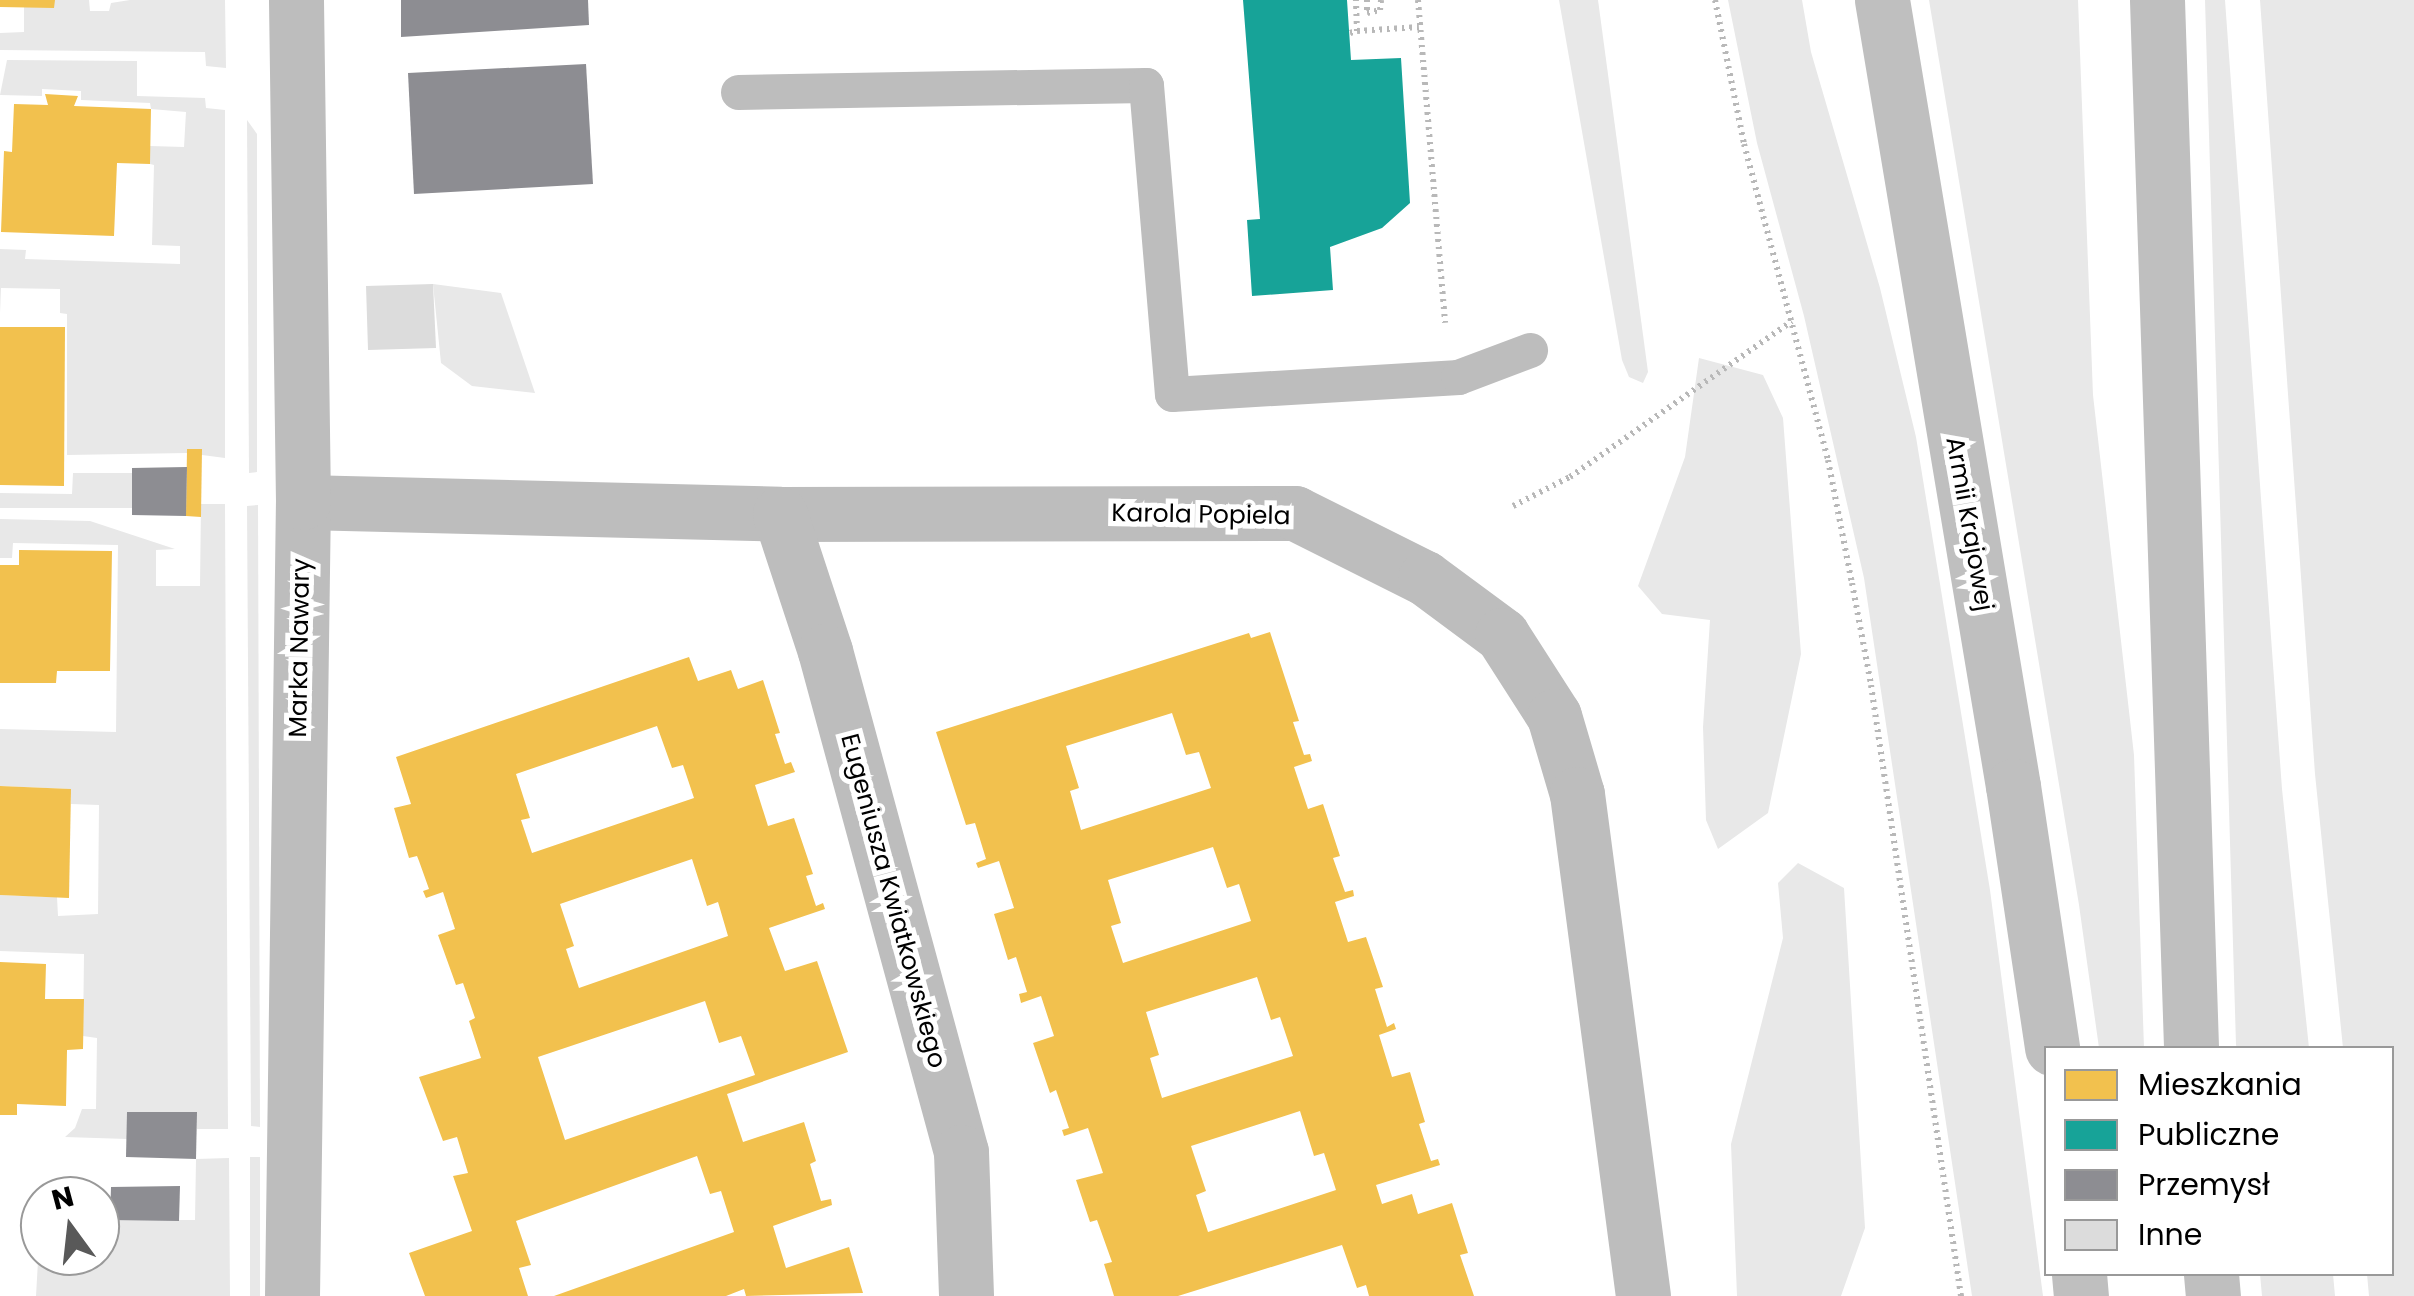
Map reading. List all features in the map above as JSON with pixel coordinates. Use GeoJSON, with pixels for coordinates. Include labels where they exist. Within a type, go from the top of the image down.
{"type":"FeatureCollection","features":[{"type":"Feature","properties":{"kind":"main road","name":"Armii Krajowej"},"geometry":{"type":"LineString","coordinates":[[1882,0],[2013,786],[2052,1046]]}},
{"type":"Feature","properties":{"kind":"main road"},"geometry":{"type":"LineString","coordinates":[[2157,0],[2190,1046]]}},
{"type":"Feature","properties":{"kind":"street","name":"Marka Nawary"},"geometry":{"type":"LineString","coordinates":[[292,1296],[303,502],[296,0]]}},
{"type":"Feature","properties":{"kind":"street","name":"Karola Popiela"},"geometry":{"type":"LineString","coordinates":[[303,502],[780,514],[1295,514],[1425,578],[1502,635],[1554,716],[1576,794],[1644,1296]]}},
{"type":"Feature","properties":{"kind":"street","name":"Eugeniusza Kwiatkowskiego"},"geometry":{"type":"LineString","coordinates":[[780,514],[826,651],[960,1152],[966,1296]]}},
{"type":"Feature","properties":{"kind":"lane"},"geometry":{"type":"LineString","coordinates":[[738,92],[1146,85],[1172,394],[1458,377],[1530,350]]}},
{"type":"Feature","properties":{"kind":"path"},"geometry":{"type":"LineString","coordinates":[[1356,0],[1354,32],[1420,27]]}},
{"type":"Feature","properties":{"kind":"path"},"geometry":{"type":"LineString","coordinates":[[1366,0],[1368,13],[1380,10],[1381,0]]}},
{"type":"Feature","properties":{"kind":"path"},"geometry":{"type":"LineString","coordinates":[[1418,0],[1446,332],[1458,377]]}},
{"type":"Feature","properties":{"kind":"path"},"geometry":{"type":"LineString","coordinates":[[1716,0],[1744,144],[1828,460],[1871,684],[1960,1296]]}},
{"type":"Feature","properties":{"kind":"path"},"geometry":{"type":"LineString","coordinates":[[1513,506],[1570,476],[1792,320]]}},
{"type":"Feature","properties":{"kind":"shaded area"},"geometry":{"type":"Polygon","coordinates":[[[55,0],[89,0],[90,11],[109,11],[111,3],[130,0],[225,0],[226,68],[206,66],[205,52],[0,50],[0,33],[24,32],[24,7],[55,0]]]}},
{"type":"Feature","properties":{"kind":"shaded area"},"geometry":{"type":"Polygon","coordinates":[[[1559,0],[1598,0],[1648,372],[1643,383],[1629,377],[1622,360],[1559,0]]]}},
{"type":"Feature","properties":{"kind":"shaded area"},"geometry":{"type":"Polygon","coordinates":[[[1728,0],[1802,0],[1811,52],[1880,288],[1916,437],[1990,890],[2043,1296],[1972,1296],[1864,578],[1804,316],[1757,143],[1728,0]]]}},
{"type":"Feature","properties":{"kind":"shaded area"},"geometry":{"type":"Polygon","coordinates":[[[1929,0],[2078,0],[2093,395],[2134,755],[2144,1046],[2099,1046],[2079,905],[1929,0]]]}},
{"type":"Feature","properties":{"kind":"shaded area"},"geometry":{"type":"Polygon","coordinates":[[[2205,0],[2225,0],[2282,789],[2309,1046],[2236,1045],[2205,0]]]}},
{"type":"Feature","properties":{"kind":"shaded area"},"geometry":{"type":"Polygon","coordinates":[[[2260,0],[2414,0],[2414,1296],[2369,1296],[2367,1276],[2394,1276],[2394,1046],[2343,1046],[2315,774],[2260,0]]]}},
{"type":"Feature","properties":{"kind":"shaded area"},"geometry":{"type":"Polygon","coordinates":[[[7,60],[137,61],[137,96],[205,98],[206,108],[225,110],[225,458],[187,453],[67,455],[67,314],[60,313],[60,289],[1,288],[0,313],[0,249],[26,250],[25,259],[180,264],[180,246],[152,245],[154,165],[150,164],[150,146],[184,147],[186,112],[151,109],[150,103],[81,100],[81,91],[42,89],[42,96],[0,95],[7,60]]]}},
{"type":"Feature","properties":{"kind":"shaded area"},"geometry":{"type":"Polygon","coordinates":[[[247,120],[257,134],[257,472],[249,473],[247,120]]]}},
{"type":"Feature","properties":{"kind":"shaded area"},"geometry":{"type":"Polygon","coordinates":[[[433,284],[501,293],[535,393],[472,386],[441,363],[433,284]]]}},
{"type":"Feature","properties":{"kind":"shaded area"},"geometry":{"type":"Polygon","coordinates":[[[1699,358],[1763,375],[1783,418],[1801,654],[1768,813],[1718,849],[1706,820],[1703,727],[1710,620],[1662,614],[1638,586],[1685,457],[1699,358]]]}},
{"type":"Feature","properties":{"kind":"shaded area"},"geometry":{"type":"Polygon","coordinates":[[[73,473],[132,473],[132,508],[0,508],[0,493],[72,494],[73,473]]]}},
{"type":"Feature","properties":{"kind":"shaded area"},"geometry":{"type":"Polygon","coordinates":[[[201,504],[225,504],[228,1129],[197,1129],[196,1112],[128,1112],[127,1139],[65,1137],[75,1128],[82,1109],[96,1109],[97,1038],[83,1036],[84,954],[0,951],[0,895],[57,897],[58,916],[98,914],[99,805],[71,804],[70,789],[0,786],[0,729],[116,732],[118,545],[13,543],[12,558],[0,558],[0,519],[90,521],[175,549],[156,550],[156,586],[200,586],[201,504]]]}},
{"type":"Feature","properties":{"kind":"shaded area"},"geometry":{"type":"Polygon","coordinates":[[[258,505],[260,1127],[251,1126],[247,506],[258,505]]]}},
{"type":"Feature","properties":{"kind":"shaded area"},"geometry":{"type":"Polygon","coordinates":[[[1798,863],[1844,888],[1865,1228],[1841,1296],[1737,1296],[1731,1144],[1783,938],[1778,883],[1798,863]]]}},
{"type":"Feature","properties":{"kind":"shaded area"},"geometry":{"type":"Polygon","coordinates":[[[250,1157],[260,1157],[260,1296],[250,1296],[250,1157]]]}},
{"type":"Feature","properties":{"kind":"shaded area"},"geometry":{"type":"Polygon","coordinates":[[[229,1158],[230,1296],[36,1296],[37,1276],[120,1276],[120,1220],[195,1220],[196,1159],[229,1158]]]}},
{"type":"Feature","properties":{"kind":"shaded area"},"geometry":{"type":"Polygon","coordinates":[[[2260,1276],[2333,1276],[2335,1296],[2262,1296],[2260,1276]]]}},
{"type":"Feature","properties":{"kind":"building: Mieszkania"},"geometry":{"type":"Polygon","coordinates":[[[0,0],[55,0],[54,8],[0,7],[0,0]]]}},
{"type":"Feature","properties":{"kind":"building: Mieszkania"},"geometry":{"type":"Polygon","coordinates":[[[45,94],[78,96],[74,106],[151,109],[150,164],[117,163],[114,236],[1,232],[4,151],[12,152],[14,104],[48,105],[45,94]]]}},
{"type":"Feature","properties":{"kind":"building: Mieszkania"},"geometry":{"type":"Polygon","coordinates":[[[0,327],[65,327],[64,486],[0,485],[0,327]]]}},
{"type":"Feature","properties":{"kind":"building: Mieszkania"},"geometry":{"type":"Polygon","coordinates":[[[187,449],[202,449],[201,517],[186,516],[187,449]]]}},
{"type":"Feature","properties":{"kind":"building: Mieszkania"},"geometry":{"type":"Polygon","coordinates":[[[19,550],[112,551],[110,671],[57,671],[56,683],[0,683],[0,565],[19,565],[19,550]]]}},
{"type":"Feature","properties":{"kind":"building: Mieszkania"},"geometry":{"type":"Polygon","coordinates":[[[1270,632],[1299,721],[1293,722],[1304,755],[1310,754],[1312,761],[1294,767],[1308,809],[1323,804],[1340,856],[1333,858],[1345,892],[1353,890],[1354,896],[1335,902],[1348,942],[1366,937],[1383,987],[1375,989],[1387,1027],[1394,1023],[1396,1029],[1379,1035],[1392,1077],[1410,1072],[1425,1122],[1419,1124],[1431,1161],[1438,1159],[1440,1165],[1376,1185],[1382,1204],[1412,1194],[1418,1214],[1452,1203],[1468,1253],[1460,1255],[1474,1296],[1369,1296],[1366,1285],[1357,1288],[1342,1245],[1178,1296],[1114,1296],[1104,1264],[1112,1262],[1097,1220],[1090,1222],[1076,1180],[1103,1173],[1088,1128],[1064,1136],[1062,1130],[1069,1128],[1056,1090],[1050,1093],[1033,1043],[1054,1036],[1041,996],[1021,1003],[1019,994],[1027,992],[1016,957],[1008,960],[994,914],[1014,908],[999,861],[978,868],[976,863],[986,859],[975,823],[966,825],[936,732],[1249,633],[1251,638],[1270,632]],[[1172,713],[1066,746],[1079,788],[1070,791],[1081,830],[1211,788],[1199,752],[1186,755],[1172,713]],[[1213,847],[1108,880],[1121,923],[1111,926],[1123,963],[1251,921],[1239,884],[1227,888],[1213,847]],[[1257,977],[1146,1012],[1159,1055],[1150,1058],[1162,1098],[1293,1056],[1280,1017],[1271,1020],[1257,977]],[[1300,1111],[1191,1146],[1206,1191],[1196,1195],[1208,1232],[1336,1190],[1324,1153],[1314,1156],[1300,1111]]]}},
{"type":"Feature","properties":{"kind":"building: Mieszkania"},"geometry":{"type":"Polygon","coordinates":[[[689,657],[698,681],[731,670],[738,689],[763,680],[780,733],[775,734],[785,764],[791,762],[795,772],[755,785],[768,826],[794,818],[813,874],[806,876],[816,906],[823,903],[825,909],[769,928],[785,971],[817,961],[848,1052],[727,1094],[743,1142],[804,1122],[816,1161],[810,1164],[821,1201],[831,1199],[832,1205],[773,1226],[786,1268],[849,1247],[863,1293],[746,1296],[744,1289],[726,1296],[554,1296],[734,1232],[721,1191],[710,1194],[697,1156],[516,1221],[531,1265],[519,1268],[528,1296],[425,1296],[409,1253],[472,1231],[453,1176],[468,1173],[457,1137],[443,1141],[419,1077],[481,1058],[469,1021],[475,1018],[463,983],[456,985],[438,935],[455,929],[443,892],[426,898],[423,891],[429,889],[417,856],[409,858],[394,808],[411,804],[396,757],[689,657]],[[657,726],[516,774],[530,818],[521,820],[532,853],[694,798],[683,765],[672,768],[657,726]],[[692,859],[560,904],[574,946],[566,949],[579,988],[728,936],[718,902],[707,906],[692,859]],[[705,1001],[538,1057],[565,1140],[755,1075],[741,1036],[719,1043],[705,1001]]]}},
{"type":"Feature","properties":{"kind":"building: Mieszkania"},"geometry":{"type":"Polygon","coordinates":[[[0,786],[71,789],[69,898],[0,895],[0,786]]]}},
{"type":"Feature","properties":{"kind":"building: Mieszkania"},"geometry":{"type":"Polygon","coordinates":[[[0,962],[46,964],[45,999],[84,999],[83,1049],[67,1050],[66,1106],[17,1104],[17,1115],[0,1115],[0,962]]]}},
{"type":"Feature","properties":{"kind":"building: Publiczne"},"geometry":{"type":"Polygon","coordinates":[[[1243,0],[1347,0],[1351,60],[1401,58],[1410,203],[1382,228],[1330,247],[1333,290],[1252,296],[1247,220],[1260,219],[1243,0]]]}},
{"type":"Feature","properties":{"kind":"building: Przemysł"},"geometry":{"type":"Polygon","coordinates":[[[401,0],[588,0],[589,25],[401,37],[401,0]]]}},
{"type":"Feature","properties":{"kind":"building: Przemysł"},"geometry":{"type":"Polygon","coordinates":[[[586,64],[593,184],[414,194],[408,73],[586,64]]]}},
{"type":"Feature","properties":{"kind":"building: Przemysł"},"geometry":{"type":"Polygon","coordinates":[[[187,467],[186,516],[132,515],[132,468],[187,467]]]}},
{"type":"Feature","properties":{"kind":"building: Przemysł"},"geometry":{"type":"Polygon","coordinates":[[[127,1112],[197,1112],[196,1159],[126,1157],[127,1112]]]}},
{"type":"Feature","properties":{"kind":"building: Przemysł"},"geometry":{"type":"Polygon","coordinates":[[[180,1186],[179,1221],[120,1220],[120,1187],[180,1186]]]}},
{"type":"Feature","properties":{"kind":"building: Inne"},"geometry":{"type":"Polygon","coordinates":[[[433,284],[436,348],[368,350],[366,286],[433,284]]]}}]}
